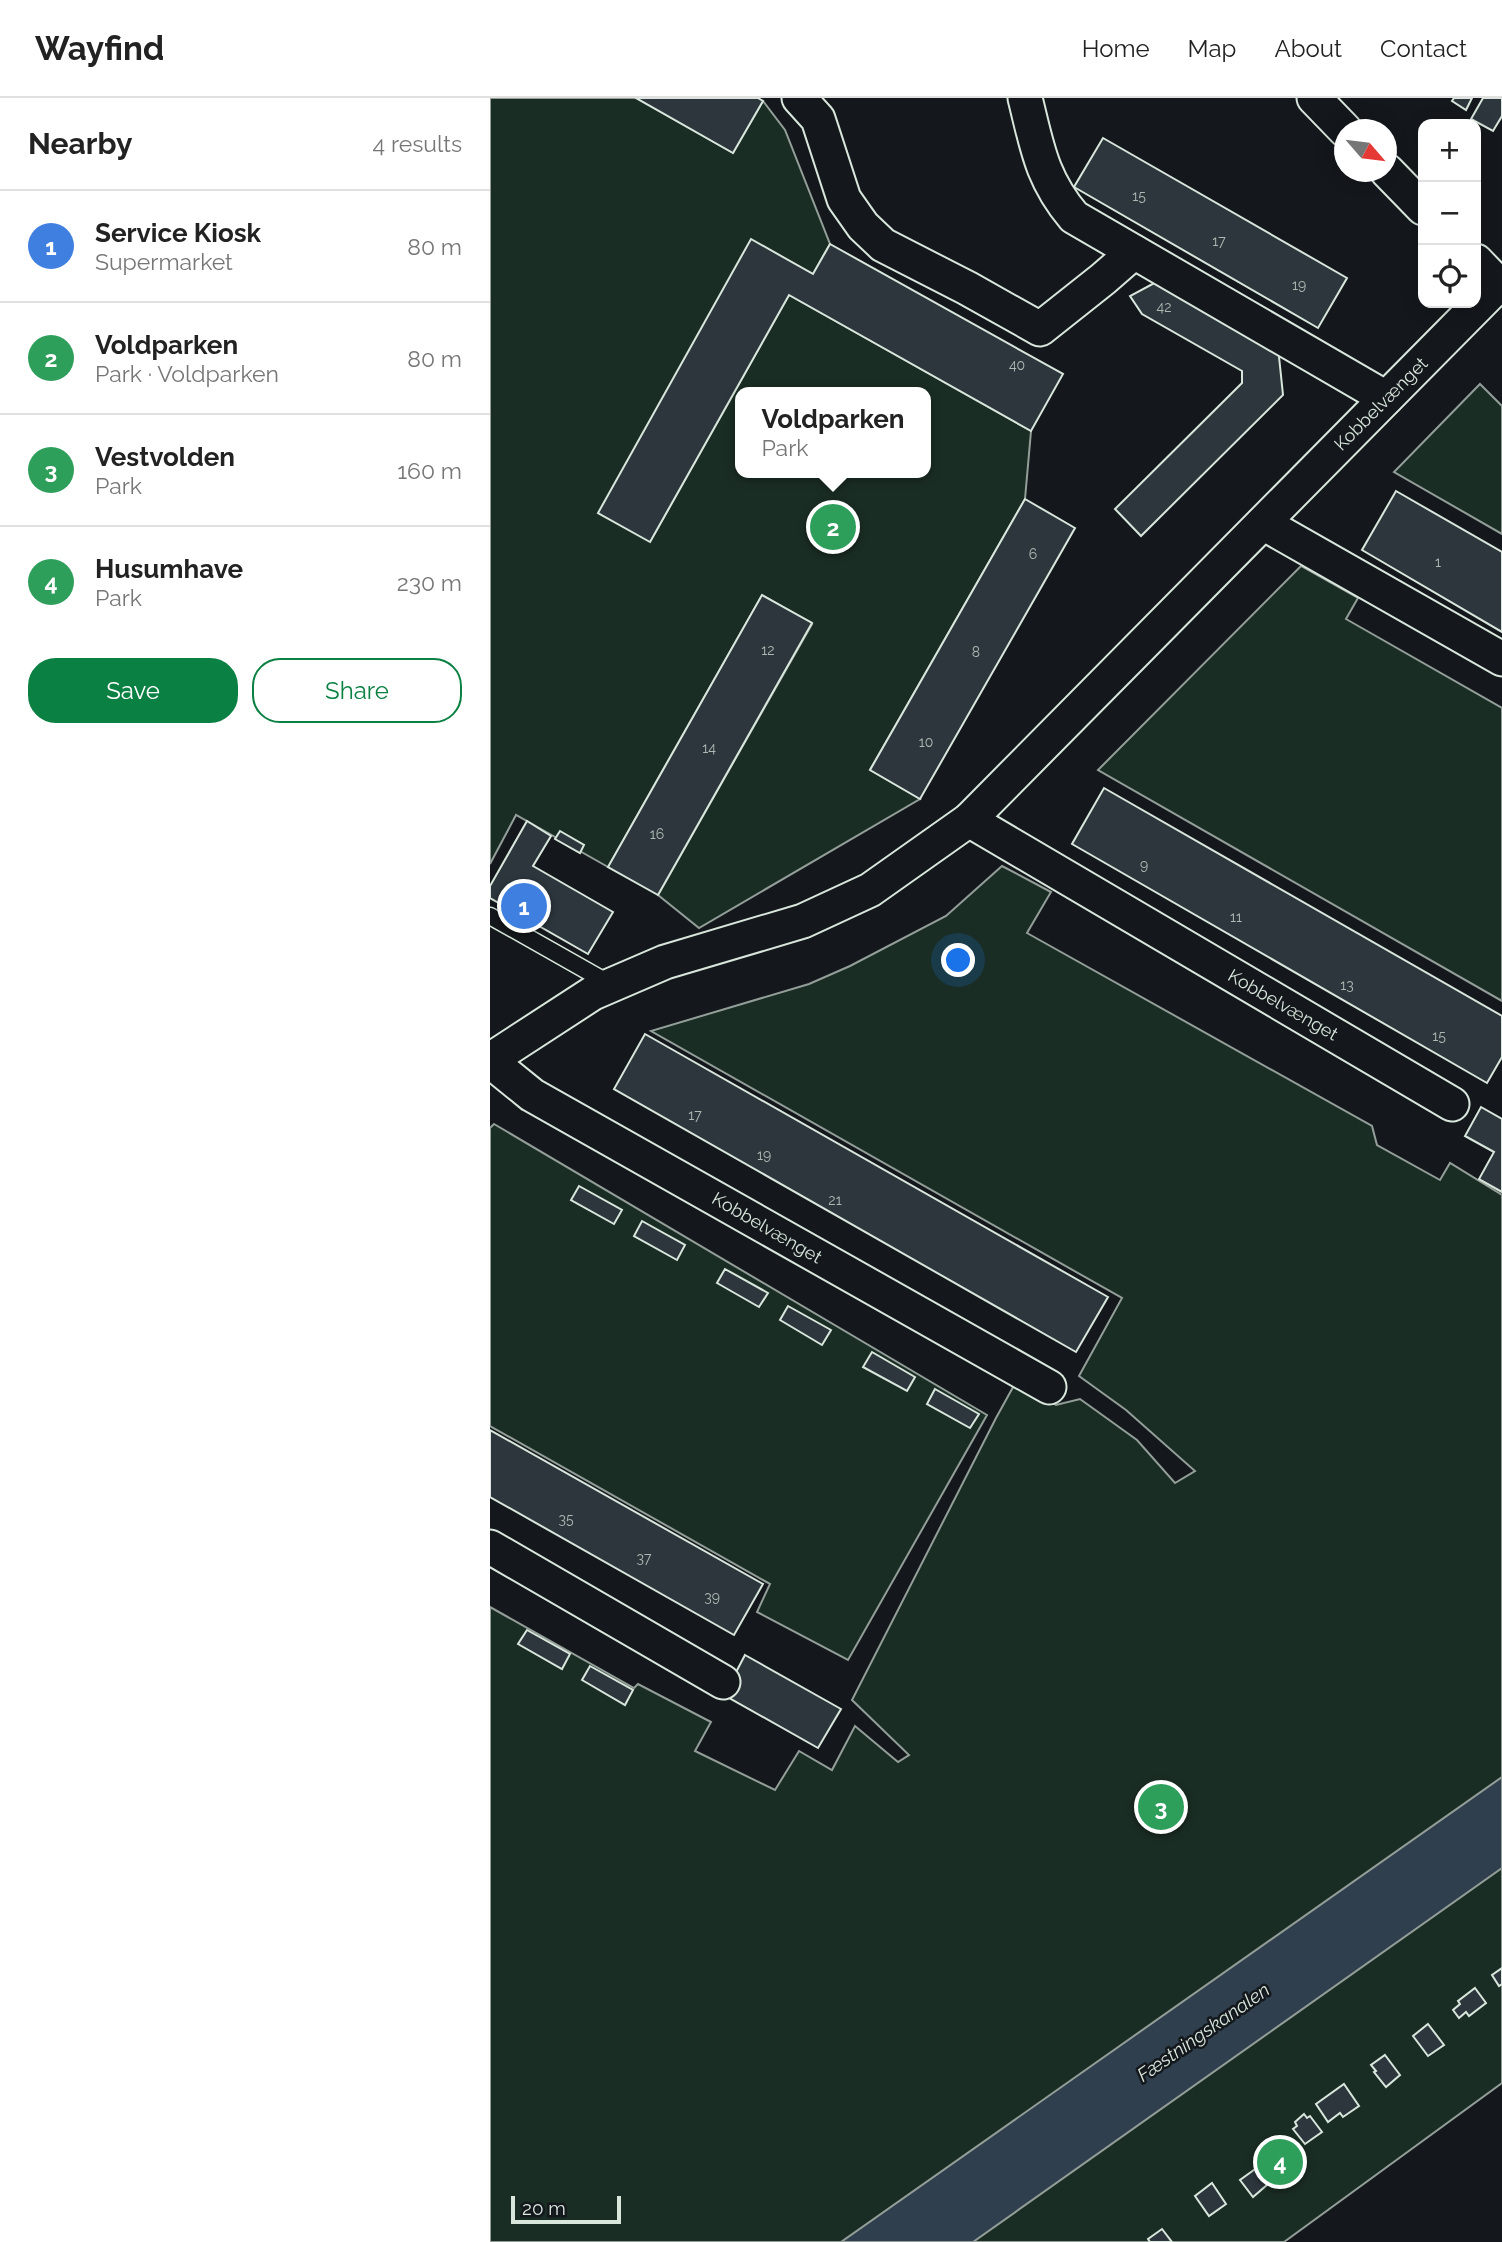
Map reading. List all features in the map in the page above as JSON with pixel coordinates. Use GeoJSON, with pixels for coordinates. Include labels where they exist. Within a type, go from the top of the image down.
{"type":"FeatureCollection","features":[{"type":"Feature","properties":{"kind":"street"},"geometry":{"type":"LineString","coordinates":[[799,98],[818,119],[844,199],[863,226],[883,245],[1040,329],[1134,252]]}},
{"type":"Feature","properties":{"kind":"street"},"geometry":{"type":"LineString","coordinates":[[1025,98],[1043,170],[1058,198],[1074,217],[1386,398]]}},
{"type":"Feature","properties":{"kind":"street"},"geometry":{"type":"LineString","coordinates":[[1314,98],[1334,119]]}},
{"type":"Feature","properties":{"kind":"street"},"geometry":{"type":"LineString","coordinates":[[1397,181],[1418,203]]}},
{"type":"Feature","properties":{"kind":"street","name":"Kobbelvænget"},"geometry":{"type":"LineString","coordinates":[[1049,1387],[532,1095],[490,1060],[593,993],[665,962],[803,920],[870,890],[969,820],[1386,398],[1492,278]]}},
{"type":"Feature","properties":{"kind":"street"},"geometry":{"type":"LineString","coordinates":[[1262,523],[1502,659]]}},
{"type":"Feature","properties":{"kind":"street","name":"Kobbelvænget"},"geometry":{"type":"LineString","coordinates":[[969,820],[1452,1104]]}},
{"type":"Feature","properties":{"kind":"street"},"geometry":{"type":"LineString","coordinates":[[490,1547],[723,1682]]}},
{"type":"Feature","properties":{"kind":"lane"},"geometry":{"type":"LineString","coordinates":[[490,916],[612,985]]}},
{"type":"Feature","properties":{"kind":"green space"},"geometry":{"type":"Polygon","coordinates":[[[490,98],[636,98],[733,153],[763,101],[785,130],[830,244],[813,274],[751,240],[650,542],[735,391],[735,478],[931,478],[931,387],[737,387],[789,295],[1031,431],[1025,499],[870,770],[920,799],[699,928],[658,895],[812,624],[762,595],[608,867],[516,815],[490,864],[490,98]]]}},
{"type":"Feature","properties":{"kind":"green space"},"geometry":{"type":"Polygon","coordinates":[[[1480,384],[1502,406],[1502,534],[1394,472],[1480,384]]]}},
{"type":"Feature","properties":{"kind":"green space"},"geometry":{"type":"Polygon","coordinates":[[[1301,566],[1358,598],[1346,619],[1502,708],[1502,1001],[1098,770],[1301,566]]]}},
{"type":"Feature","properties":{"kind":"green space"},"geometry":{"type":"Polygon","coordinates":[[[1002,866],[1051,892],[1027,933],[1372,1126],[1377,1145],[1440,1180],[1450,1163],[1502,1195],[1502,2083],[1284,2242],[490,2242],[490,1607],[634,1688],[638,1684],[711,1722],[695,1751],[775,1790],[799,1751],[832,1770],[855,1726],[898,1762],[909,1755],[852,1700],[1017,1380],[1056,1405],[1080,1399],[1137,1440],[1175,1483],[1195,1471],[1126,1410],[1079,1376],[1122,1298],[651,1031],[809,984],[850,966],[946,916],[1002,866]]]}},
{"type":"Feature","properties":{"kind":"green space"},"geometry":{"type":"Polygon","coordinates":[[[494,1124],[987,1415],[848,1660],[757,1612],[770,1584],[490,1426],[490,1128],[494,1124]]]}},
{"type":"Feature","properties":{"kind":"water","name":"Fæstningskanalen"},"geometry":{"type":"Polygon","coordinates":[[[1502,1777],[1502,1868],[973,2242],[841,2242],[1502,1777]]]}},
{"type":"Feature","properties":{"kind":"building"},"geometry":{"type":"Polygon","coordinates":[[[636,98],[758,98],[763,101],[733,153],[636,98]]]}},
{"type":"Feature","properties":{"kind":"building"},"geometry":{"type":"Polygon","coordinates":[[[1454,98],[1472,98],[1466,110],[1452,101],[1454,98]]]}},
{"type":"Feature","properties":{"kind":"building"},"geometry":{"type":"Polygon","coordinates":[[[1483,98],[1502,98],[1502,116],[1493,131],[1481,124],[1481,119],[1471,119],[1483,98]]]}},
{"type":"Feature","properties":{"kind":"building"},"geometry":{"type":"Polygon","coordinates":[[[1103,138],[1347,278],[1318,328],[1074,187],[1103,138]]]}},
{"type":"Feature","properties":{"kind":"building"},"geometry":{"type":"Polygon","coordinates":[[[751,239],[813,274],[830,244],[1063,374],[1031,431],[789,295],[650,542],[598,513],[751,239]]]}},
{"type":"Feature","properties":{"kind":"building"},"geometry":{"type":"Polygon","coordinates":[[[1160,280],[1278,347],[1283,395],[1141,536],[1115,509],[1242,383],[1242,371],[1142,314],[1130,296],[1160,280]]]}},
{"type":"Feature","properties":{"kind":"building"},"geometry":{"type":"Polygon","coordinates":[[[1396,491],[1502,552],[1502,632],[1362,550],[1396,491]]]}},
{"type":"Feature","properties":{"kind":"building"},"geometry":{"type":"Polygon","coordinates":[[[1025,499],[1075,528],[920,799],[870,770],[1025,499]]]}},
{"type":"Feature","properties":{"kind":"building"},"geometry":{"type":"Polygon","coordinates":[[[762,595],[812,623],[658,895],[608,867],[762,595]]]}},
{"type":"Feature","properties":{"kind":"building"},"geometry":{"type":"Polygon","coordinates":[[[1104,788],[1502,1016],[1502,1057],[1487,1083],[1072,844],[1104,788]]]}},
{"type":"Feature","properties":{"kind":"building"},"geometry":{"type":"Polygon","coordinates":[[[527,821],[551,836],[533,866],[613,912],[588,954],[490,898],[490,886],[527,821]]]}},
{"type":"Feature","properties":{"kind":"building"},"geometry":{"type":"Polygon","coordinates":[[[560,831],[584,845],[580,853],[555,839],[560,831]]]}},
{"type":"Feature","properties":{"kind":"building"},"geometry":{"type":"Polygon","coordinates":[[[645,1034],[1108,1297],[1076,1352],[614,1089],[645,1034]]]}},
{"type":"Feature","properties":{"kind":"building"},"geometry":{"type":"Polygon","coordinates":[[[1481,1107],[1502,1119],[1502,1192],[1479,1179],[1494,1152],[1465,1136],[1481,1107]]]}},
{"type":"Feature","properties":{"kind":"building"},"geometry":{"type":"Polygon","coordinates":[[[579,1186],[622,1210],[614,1224],[571,1200],[579,1186]]]}},
{"type":"Feature","properties":{"kind":"building"},"geometry":{"type":"Polygon","coordinates":[[[642,1221],[685,1245],[677,1260],[634,1236],[642,1221]]]}},
{"type":"Feature","properties":{"kind":"building"},"geometry":{"type":"Polygon","coordinates":[[[725,1269],[768,1293],[759,1307],[717,1283],[725,1269]]]}},
{"type":"Feature","properties":{"kind":"building"},"geometry":{"type":"Polygon","coordinates":[[[788,1306],[831,1330],[822,1345],[780,1320],[788,1306]]]}},
{"type":"Feature","properties":{"kind":"building"},"geometry":{"type":"Polygon","coordinates":[[[872,1352],[915,1377],[907,1391],[863,1367],[872,1352]]]}},
{"type":"Feature","properties":{"kind":"building"},"geometry":{"type":"Polygon","coordinates":[[[935,1389],[979,1414],[970,1428],[927,1404],[935,1389]]]}},
{"type":"Feature","properties":{"kind":"building"},"geometry":{"type":"Polygon","coordinates":[[[490,1430],[763,1584],[734,1635],[490,1497],[490,1430]]]}},
{"type":"Feature","properties":{"kind":"building"},"geometry":{"type":"Polygon","coordinates":[[[527,1630],[570,1654],[562,1669],[518,1644],[527,1630]]]}},
{"type":"Feature","properties":{"kind":"building"},"geometry":{"type":"Polygon","coordinates":[[[745,1655],[841,1709],[818,1748],[724,1695],[745,1655]]]}},
{"type":"Feature","properties":{"kind":"building"},"geometry":{"type":"Polygon","coordinates":[[[590,1666],[633,1690],[625,1705],[582,1680],[590,1666]]]}},
{"type":"Feature","properties":{"kind":"building"},"geometry":{"type":"Polygon","coordinates":[[[1502,1968],[1502,1984],[1499,1986],[1492,1975],[1502,1968]]]}},
{"type":"Feature","properties":{"kind":"building"},"geometry":{"type":"Polygon","coordinates":[[[1475,1988],[1486,2003],[1469,2016],[1466,2012],[1459,2018],[1453,2010],[1460,2004],[1458,2001],[1475,1988]]]}},
{"type":"Feature","properties":{"kind":"building"},"geometry":{"type":"Polygon","coordinates":[[[1428,2024],[1444,2045],[1428,2056],[1413,2036],[1428,2024]]]}},
{"type":"Feature","properties":{"kind":"building"},"geometry":{"type":"Polygon","coordinates":[[[1385,2055],[1400,2075],[1386,2087],[1371,2065],[1385,2055]]]}},
{"type":"Feature","properties":{"kind":"building"},"geometry":{"type":"Polygon","coordinates":[[[1344,2084],[1359,2106],[1343,2117],[1340,2113],[1328,2122],[1316,2104],[1344,2084]]]}},
{"type":"Feature","properties":{"kind":"building"},"geometry":{"type":"Polygon","coordinates":[[[1304,2114],[1307,2118],[1310,2116],[1322,2132],[1305,2144],[1293,2129],[1297,2126],[1295,2122],[1304,2114]]]}},
{"type":"Feature","properties":{"kind":"building"},"geometry":{"type":"Polygon","coordinates":[[[1265,2165],[1275,2178],[1253,2197],[1240,2180],[1265,2165]]]}},
{"type":"Feature","properties":{"kind":"building"},"geometry":{"type":"Polygon","coordinates":[[[1212,2183],[1226,2204],[1209,2216],[1195,2196],[1212,2183]]]}},
{"type":"Feature","properties":{"kind":"building"},"geometry":{"type":"Polygon","coordinates":[[[1162,2229],[1172,2242],[1150,2242],[1148,2239],[1162,2229]]]}},
{"type":"Feature","properties":{"kind":"place","name":"Voldparken"},"geometry":{"type":"Point","coordinates":[833,527]}},
{"type":"Feature","properties":{"kind":"place","name":"Service Kiosk"},"geometry":{"type":"Point","coordinates":[524,906]}},
{"type":"Feature","properties":{"kind":"place","name":"Vestvolden"},"geometry":{"type":"Point","coordinates":[1161,1807]}},
{"type":"Feature","properties":{"kind":"place","name":"Husumhave"},"geometry":{"type":"Point","coordinates":[1280,2162]}}]}
